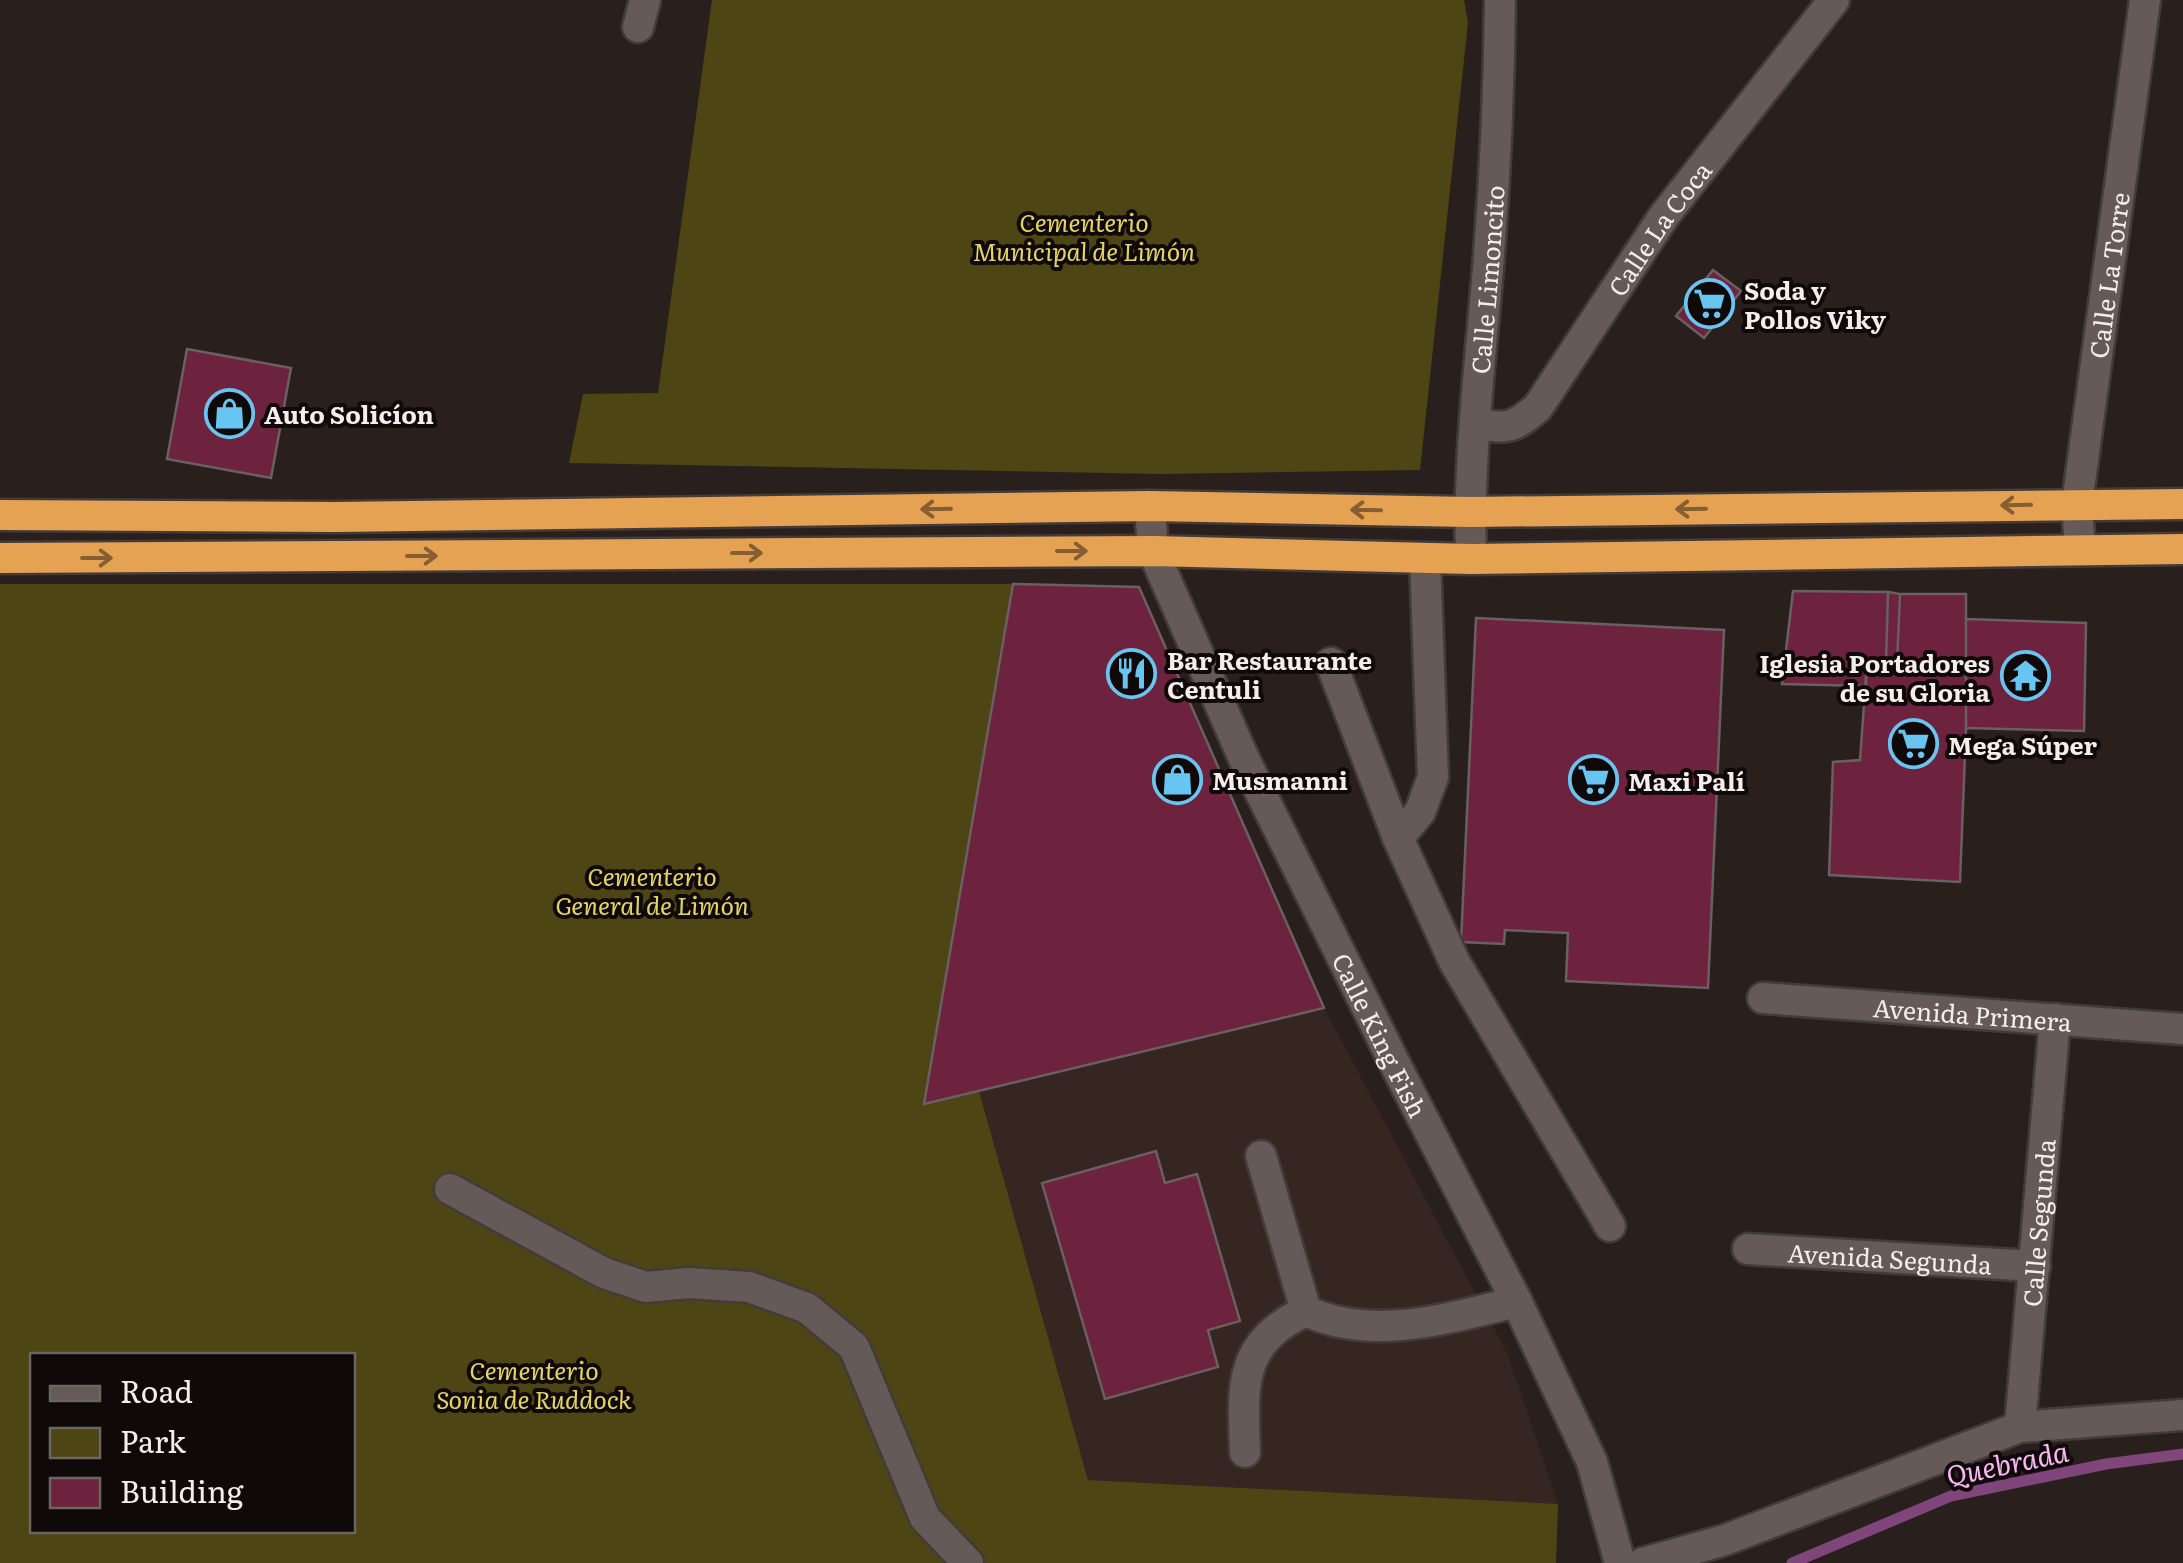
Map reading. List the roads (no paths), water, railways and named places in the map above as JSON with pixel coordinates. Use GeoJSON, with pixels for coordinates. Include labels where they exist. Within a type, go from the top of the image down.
{"type":"FeatureCollection","features":[{"type":"Feature","properties":{"kind":"highway"},"geometry":{"type":"LineString","coordinates":[[0,515],[336,517],[1150,506],[1470,512],[2183,504]]}},
{"type":"Feature","properties":{"kind":"highway"},"geometry":{"type":"LineString","coordinates":[[0,558],[1152,551],[1471,559],[2183,549]]}},
{"type":"Feature","properties":{"kind":"street","name":"Calle Limoncito"},"geometry":{"type":"LineString","coordinates":[[1471,559],[1475,422],[1498,115],[1500,0]]}},
{"type":"Feature","properties":{"kind":"street","name":"Calle La Coca"},"geometry":{"type":"LineString","coordinates":[[1475,422],[1496,428],[1520,424],[1538,407],[1664,216],[1834,0]]}},
{"type":"Feature","properties":{"kind":"street","name":"Calle La Torre"},"geometry":{"type":"LineString","coordinates":[[2080,548],[2077,504],[2145,0]]}},
{"type":"Feature","properties":{"kind":"street","name":"Calle King Fish"},"geometry":{"type":"LineString","coordinates":[[1150,506],[1152,551],[1245,761],[1517,1302],[1592,1462],[1620,1563]]}},
{"type":"Feature","properties":{"kind":"street"},"geometry":{"type":"LineString","coordinates":[[1398,838],[1420,812],[1433,776],[1425,558]]}},
{"type":"Feature","properties":{"kind":"street"},"geometry":{"type":"LineString","coordinates":[[1331,663],[1398,838],[1454,960],[1610,1226]]}},
{"type":"Feature","properties":{"kind":"street","name":"Avenida Primera"},"geometry":{"type":"LineString","coordinates":[[1763,998],[2183,1029]]}},
{"type":"Feature","properties":{"kind":"street","name":"Calle Segunda"},"geometry":{"type":"LineString","coordinates":[[2020,1427],[2055,1020]]}},
{"type":"Feature","properties":{"kind":"street"},"geometry":{"type":"LineString","coordinates":[[1261,1156],[1306,1311],[1343,1324],[1392,1326],[1434,1321],[1517,1302]]}},
{"type":"Feature","properties":{"kind":"street"},"geometry":{"type":"LineString","coordinates":[[450,1189],[604,1273],[646,1287],[690,1282],[748,1287],[808,1308],[854,1347],[925,1518],[968,1563]]}},
{"type":"Feature","properties":{"kind":"street","name":"Avenida Segunda"},"geometry":{"type":"LineString","coordinates":[[1748,1248],[2035,1266]]}},
{"type":"Feature","properties":{"kind":"street"},"geometry":{"type":"LineString","coordinates":[[1245,1452],[1244,1396],[1253,1356],[1269,1334],[1306,1311]]}},
{"type":"Feature","properties":{"kind":"street"},"geometry":{"type":"LineString","coordinates":[[1644,1563],[1725,1540],[2020,1427],[2183,1415]]}},
{"type":"Feature","properties":{"kind":"waterway","name":"Quebrada"},"geometry":{"type":"LineString","coordinates":[[1792,1563],[1951,1496],[2106,1464],[2183,1454]]}},
{"type":"Feature","properties":{"kind":"place","name":"Soda y Pollos Viky"},"geometry":{"type":"Point","coordinates":[1709,303]}},
{"type":"Feature","properties":{"kind":"place","name":"Auto Solicíon"},"geometry":{"type":"Point","coordinates":[229,413]}},
{"type":"Feature","properties":{"kind":"place","name":"Bar Restaurante Centuli"},"geometry":{"type":"Point","coordinates":[1132,673]}},
{"type":"Feature","properties":{"kind":"place","name":"Iglesia Portadores de su Gloria"},"geometry":{"type":"Point","coordinates":[2025,676]}},
{"type":"Feature","properties":{"kind":"place","name":"Mega Súper"},"geometry":{"type":"Point","coordinates":[1913,744]}},
{"type":"Feature","properties":{"kind":"place","name":"Musmanni"},"geometry":{"type":"Point","coordinates":[1177,779]}},
{"type":"Feature","properties":{"kind":"place","name":"Maxi Palí"},"geometry":{"type":"Point","coordinates":[1593,780]}},
{"type":"Feature","properties":{"kind":"park label","name":"Cementerio Municipal de Limón"},"geometry":{"type":"Point","coordinates":[1084,236]}},
{"type":"Feature","properties":{"kind":"park label","name":"Cementerio General de Limón"},"geometry":{"type":"Point","coordinates":[652,890]}},
{"type":"Feature","properties":{"kind":"park label","name":"Cementerio Sonia de Ruddock"},"geometry":{"type":"Point","coordinates":[534,1384]}}]}
